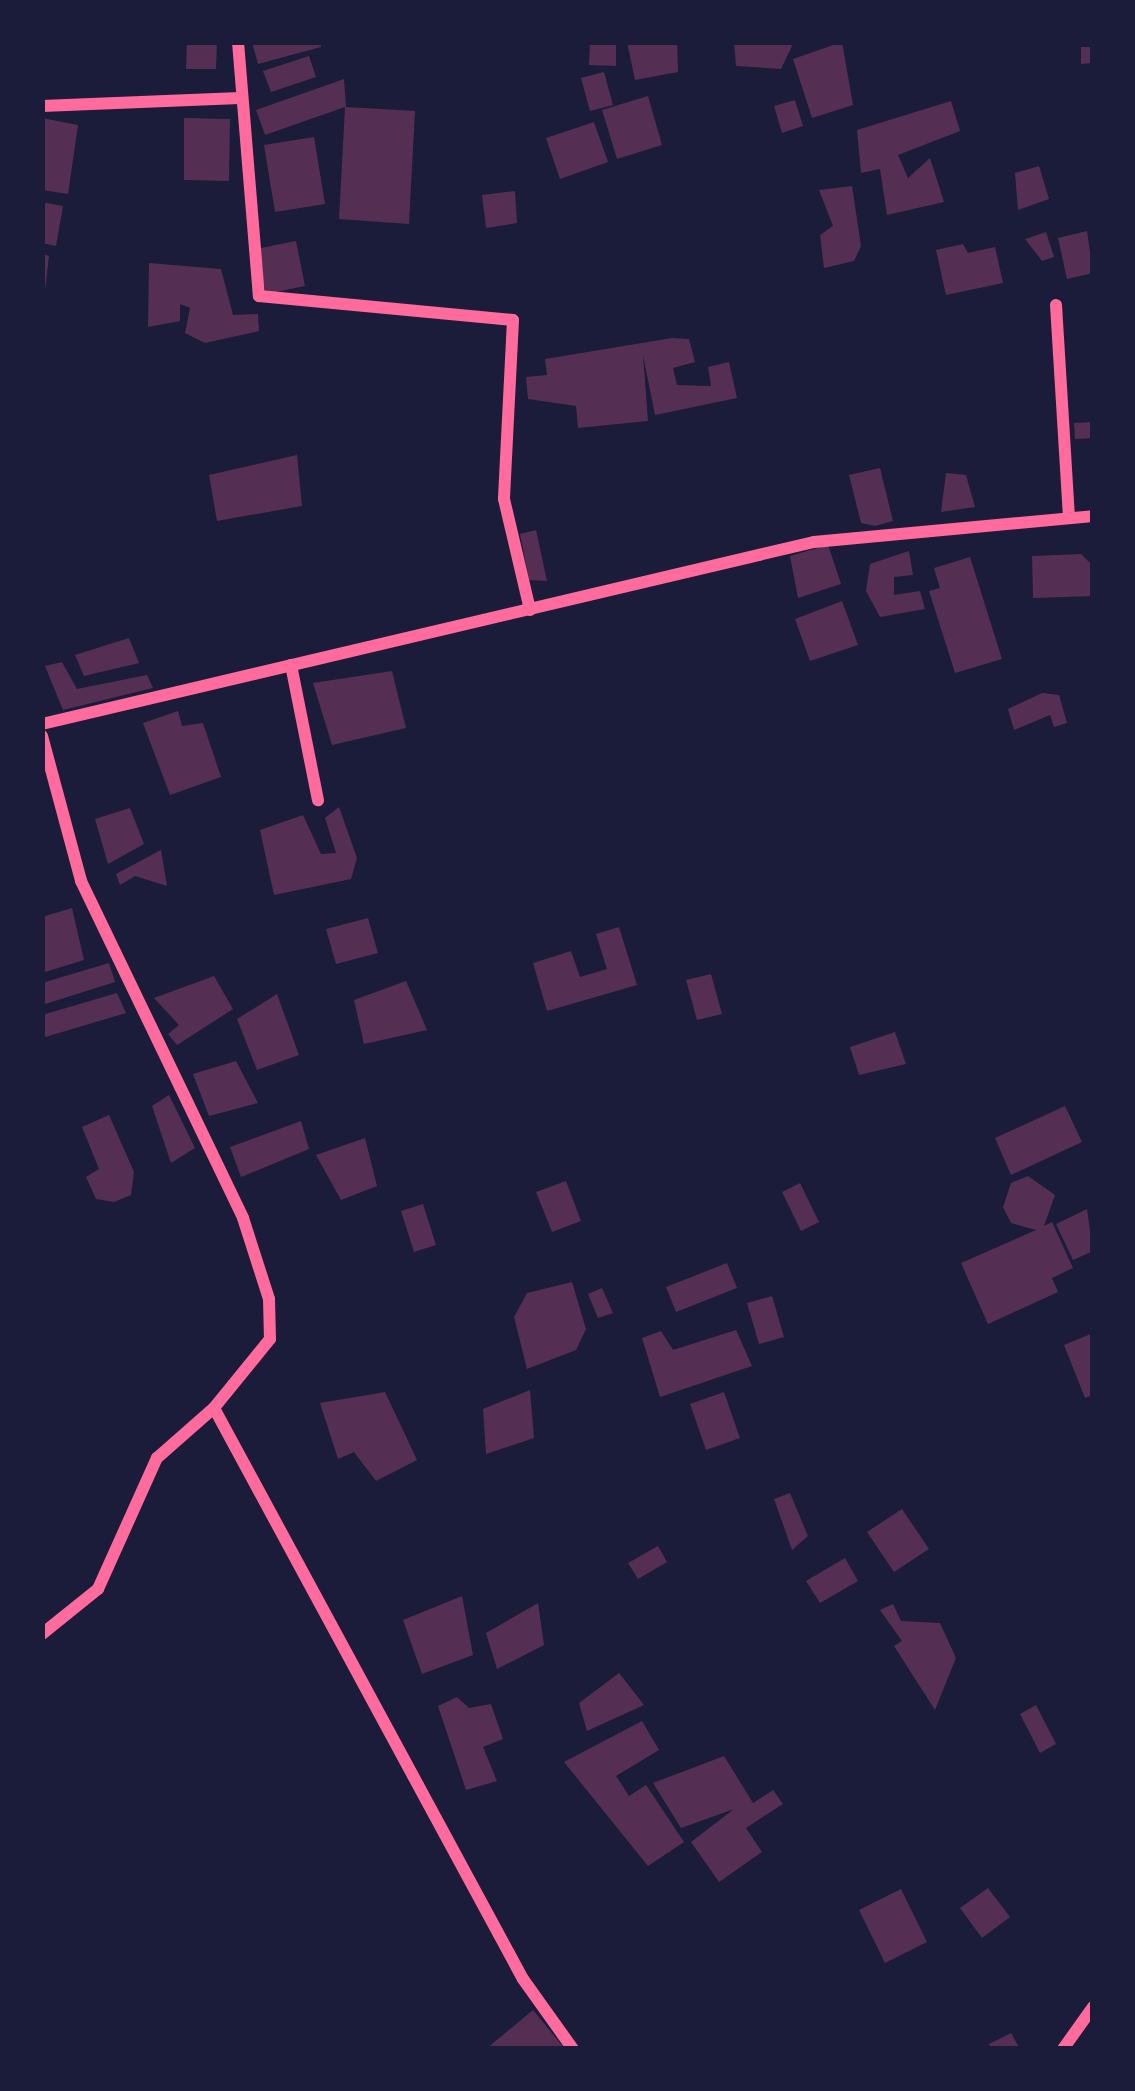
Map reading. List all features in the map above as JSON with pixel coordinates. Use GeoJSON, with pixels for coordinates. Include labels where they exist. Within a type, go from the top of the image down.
{"type":"FeatureCollection","features":[{"type":"Feature","properties":{"kind":"street"},"geometry":{"type":"LineString","coordinates":[[238,42],[260,296],[513,320],[504,499],[530,610]]}},
{"type":"Feature","properties":{"kind":"street"},"geometry":{"type":"LineString","coordinates":[[42,106],[241,98]]}},
{"type":"Feature","properties":{"kind":"street"},"geometry":{"type":"LineString","coordinates":[[1056,304],[1069,517]]}},
{"type":"Feature","properties":{"kind":"street"},"geometry":{"type":"LineString","coordinates":[[42,724],[814,542],[1093,516]]}},
{"type":"Feature","properties":{"kind":"street"},"geometry":{"type":"LineString","coordinates":[[291,665],[318,800]]}},
{"type":"Feature","properties":{"kind":"street"},"geometry":{"type":"LineString","coordinates":[[42,736],[81,881],[243,1218],[269,1299],[270,1339],[214,1408],[157,1458],[98,1589],[42,1634]]}},
{"type":"Feature","properties":{"kind":"street"},"geometry":{"type":"LineString","coordinates":[[214,1408],[523,1978],[573,2049]]}},
{"type":"Feature","properties":{"kind":"street"},"geometry":{"type":"LineString","coordinates":[[1063,2049],[1093,2007]]}},
{"type":"Feature","properties":{"kind":"building"},"geometry":{"type":"Polygon","coordinates":[[[187,42],[217,42],[216,69],[186,69],[187,42]]]}},
{"type":"Feature","properties":{"kind":"building"},"geometry":{"type":"Polygon","coordinates":[[[252,42],[320,42],[321,47],[258,64],[252,42]]]}},
{"type":"Feature","properties":{"kind":"building"},"geometry":{"type":"Polygon","coordinates":[[[590,42],[616,42],[616,66],[589,65],[590,42]]]}},
{"type":"Feature","properties":{"kind":"building"},"geometry":{"type":"Polygon","coordinates":[[[627,42],[677,42],[678,72],[635,80],[627,42]]]}},
{"type":"Feature","properties":{"kind":"building"},"geometry":{"type":"Polygon","coordinates":[[[734,42],[791,42],[792,46],[781,69],[736,66],[734,42]]]}},
{"type":"Feature","properties":{"kind":"building"},"geometry":{"type":"Polygon","coordinates":[[[842,42],[853,105],[812,118],[793,59],[842,42]]]}},
{"type":"Feature","properties":{"kind":"building"},"geometry":{"type":"Polygon","coordinates":[[[1081,47],[1093,47],[1093,63],[1081,64],[1081,47]]]}},
{"type":"Feature","properties":{"kind":"building"},"geometry":{"type":"Polygon","coordinates":[[[309,56],[316,77],[271,92],[263,71],[309,56]]]}},
{"type":"Feature","properties":{"kind":"building"},"geometry":{"type":"Polygon","coordinates":[[[604,72],[613,105],[590,111],[581,78],[604,72]]]}},
{"type":"Feature","properties":{"kind":"building"},"geometry":{"type":"Polygon","coordinates":[[[344,79],[346,107],[415,111],[409,224],[339,219],[345,107],[265,135],[256,110],[344,79]]]}},
{"type":"Feature","properties":{"kind":"building"},"geometry":{"type":"Polygon","coordinates":[[[648,96],[662,145],[617,159],[602,110],[648,96]]]}},
{"type":"Feature","properties":{"kind":"building"},"geometry":{"type":"Polygon","coordinates":[[[795,100],[803,126],[782,133],[774,106],[795,100]]]}},
{"type":"Feature","properties":{"kind":"building"},"geometry":{"type":"Polygon","coordinates":[[[951,101],[960,131],[898,155],[908,178],[930,158],[944,202],[887,215],[880,169],[861,173],[857,130],[951,101]]]}},
{"type":"Feature","properties":{"kind":"building"},"geometry":{"type":"Polygon","coordinates":[[[42,118],[78,125],[68,194],[42,190],[42,118]]]}},
{"type":"Feature","properties":{"kind":"building"},"geometry":{"type":"Polygon","coordinates":[[[184,118],[230,119],[229,181],[184,180],[184,118]]]}},
{"type":"Feature","properties":{"kind":"building"},"geometry":{"type":"Polygon","coordinates":[[[594,122],[608,162],[560,179],[546,138],[594,122]]]}},
{"type":"Feature","properties":{"kind":"building"},"geometry":{"type":"Polygon","coordinates":[[[314,137],[325,204],[275,212],[264,145],[314,137]]]}},
{"type":"Feature","properties":{"kind":"building"},"geometry":{"type":"Polygon","coordinates":[[[1039,166],[1049,199],[1018,210],[1015,173],[1039,166]]]}},
{"type":"Feature","properties":{"kind":"building"},"geometry":{"type":"Polygon","coordinates":[[[852,186],[861,246],[854,261],[824,268],[820,235],[833,226],[819,190],[852,186]]]}},
{"type":"Feature","properties":{"kind":"building"},"geometry":{"type":"Polygon","coordinates":[[[515,191],[517,223],[486,228],[482,195],[515,191]]]}},
{"type":"Feature","properties":{"kind":"building"},"geometry":{"type":"Polygon","coordinates":[[[42,202],[63,206],[56,246],[42,243],[42,202]]]}},
{"type":"Feature","properties":{"kind":"building"},"geometry":{"type":"Polygon","coordinates":[[[1087,231],[1093,273],[1067,279],[1058,238],[1087,231]]]}},
{"type":"Feature","properties":{"kind":"building"},"geometry":{"type":"Polygon","coordinates":[[[1046,232],[1054,257],[1042,261],[1025,239],[1046,232]]]}},
{"type":"Feature","properties":{"kind":"building"},"geometry":{"type":"Polygon","coordinates":[[[296,241],[305,286],[266,294],[256,249],[296,241]]]}},
{"type":"Feature","properties":{"kind":"building"},"geometry":{"type":"Polygon","coordinates":[[[963,244],[968,253],[995,247],[1003,283],[946,295],[936,250],[963,244]]]}},
{"type":"Feature","properties":{"kind":"building"},"geometry":{"type":"Polygon","coordinates":[[[42,254],[49,256],[45,291],[42,290],[42,254]]]}},
{"type":"Feature","properties":{"kind":"building"},"geometry":{"type":"Polygon","coordinates":[[[149,263],[221,269],[233,315],[258,314],[259,331],[205,343],[185,333],[190,308],[180,304],[180,321],[148,327],[149,263]]]}},
{"type":"Feature","properties":{"kind":"building"},"geometry":{"type":"Polygon","coordinates":[[[689,339],[695,362],[673,368],[677,385],[711,386],[708,367],[729,362],[737,398],[655,415],[643,355],[648,421],[578,428],[576,406],[528,399],[526,377],[547,375],[545,359],[689,339]]]}},
{"type":"Feature","properties":{"kind":"building"},"geometry":{"type":"Polygon","coordinates":[[[1093,422],[1093,438],[1075,439],[1074,423],[1093,422]]]}},
{"type":"Feature","properties":{"kind":"building"},"geometry":{"type":"Polygon","coordinates":[[[297,455],[302,506],[217,521],[209,475],[297,455]]]}},
{"type":"Feature","properties":{"kind":"building"},"geometry":{"type":"Polygon","coordinates":[[[880,468],[893,521],[875,526],[861,523],[849,475],[880,468]]]}},
{"type":"Feature","properties":{"kind":"building"},"geometry":{"type":"Polygon","coordinates":[[[946,473],[966,475],[975,507],[941,512],[946,473]]]}},
{"type":"Feature","properties":{"kind":"building"},"geometry":{"type":"Polygon","coordinates":[[[536,530],[547,581],[529,580],[520,534],[536,530]]]}},
{"type":"Feature","properties":{"kind":"building"},"geometry":{"type":"Polygon","coordinates":[[[828,545],[841,584],[798,598],[790,556],[828,545]]]}},
{"type":"Feature","properties":{"kind":"building"},"geometry":{"type":"Polygon","coordinates":[[[909,551],[913,575],[894,577],[894,595],[920,591],[925,609],[880,617],[866,591],[870,564],[909,551]]]}},
{"type":"Feature","properties":{"kind":"building"},"geometry":{"type":"Polygon","coordinates":[[[1081,554],[1093,566],[1093,596],[1033,598],[1032,556],[1081,554]]]}},
{"type":"Feature","properties":{"kind":"building"},"geometry":{"type":"Polygon","coordinates":[[[970,557],[1002,659],[955,673],[929,591],[940,588],[934,568],[970,557]]]}},
{"type":"Feature","properties":{"kind":"building"},"geometry":{"type":"Polygon","coordinates":[[[842,601],[858,645],[810,661],[795,619],[842,601]]]}},
{"type":"Feature","properties":{"kind":"building"},"geometry":{"type":"Polygon","coordinates":[[[129,638],[139,663],[84,676],[75,655],[129,638]]]}},
{"type":"Feature","properties":{"kind":"building"},"geometry":{"type":"Polygon","coordinates":[[[62,662],[77,689],[147,675],[153,688],[63,710],[45,666],[62,662]]]}},
{"type":"Feature","properties":{"kind":"building"},"geometry":{"type":"Polygon","coordinates":[[[392,671],[406,728],[332,745],[313,683],[392,671]]]}},
{"type":"Feature","properties":{"kind":"building"},"geometry":{"type":"Polygon","coordinates":[[[1042,693],[1059,695],[1067,723],[1054,727],[1050,715],[1014,730],[1008,709],[1042,693]]]}},
{"type":"Feature","properties":{"kind":"building"},"geometry":{"type":"Polygon","coordinates":[[[178,711],[182,726],[203,723],[221,777],[170,795],[143,723],[178,711]]]}},
{"type":"Feature","properties":{"kind":"building"},"geometry":{"type":"Polygon","coordinates":[[[339,807],[357,858],[351,879],[274,895],[260,830],[303,815],[321,854],[336,853],[325,818],[339,807]]]}},
{"type":"Feature","properties":{"kind":"building"},"geometry":{"type":"Polygon","coordinates":[[[130,808],[144,844],[108,864],[95,819],[130,808]]]}},
{"type":"Feature","properties":{"kind":"building"},"geometry":{"type":"Polygon","coordinates":[[[161,850],[167,886],[135,876],[120,885],[116,874],[161,850]]]}},
{"type":"Feature","properties":{"kind":"building"},"geometry":{"type":"Polygon","coordinates":[[[72,908],[84,960],[42,973],[42,917],[72,908]]]}},
{"type":"Feature","properties":{"kind":"building"},"geometry":{"type":"Polygon","coordinates":[[[368,918],[378,953],[336,964],[326,929],[368,918]]]}},
{"type":"Feature","properties":{"kind":"building"},"geometry":{"type":"Polygon","coordinates":[[[619,927],[637,985],[547,1011],[533,963],[571,951],[580,977],[607,969],[596,934],[619,927]]]}},
{"type":"Feature","properties":{"kind":"building"},"geometry":{"type":"Polygon","coordinates":[[[109,963],[115,982],[42,1005],[42,983],[109,963]]]}},
{"type":"Feature","properties":{"kind":"building"},"geometry":{"type":"Polygon","coordinates":[[[711,974],[722,1014],[697,1020],[686,980],[711,974]]]}},
{"type":"Feature","properties":{"kind":"building"},"geometry":{"type":"Polygon","coordinates":[[[214,976],[233,1009],[177,1045],[168,1034],[179,1025],[154,998],[214,976]]]}},
{"type":"Feature","properties":{"kind":"building"},"geometry":{"type":"Polygon","coordinates":[[[406,981],[427,1030],[364,1044],[354,1000],[406,981]]]}},
{"type":"Feature","properties":{"kind":"building"},"geometry":{"type":"Polygon","coordinates":[[[117,993],[126,1013],[42,1038],[42,1015],[117,993]]]}},
{"type":"Feature","properties":{"kind":"building"},"geometry":{"type":"Polygon","coordinates":[[[277,994],[299,1055],[257,1070],[237,1019],[277,994]]]}},
{"type":"Feature","properties":{"kind":"building"},"geometry":{"type":"Polygon","coordinates":[[[895,1032],[906,1064],[859,1075],[850,1047],[895,1032]]]}},
{"type":"Feature","properties":{"kind":"building"},"geometry":{"type":"Polygon","coordinates":[[[236,1061],[258,1103],[209,1116],[193,1074],[236,1061]]]}},
{"type":"Feature","properties":{"kind":"building"},"geometry":{"type":"Polygon","coordinates":[[[169,1095],[195,1148],[171,1163],[152,1106],[169,1095]]]}},
{"type":"Feature","properties":{"kind":"building"},"geometry":{"type":"Polygon","coordinates":[[[1065,1106],[1082,1142],[1011,1175],[995,1138],[1065,1106]]]}},
{"type":"Feature","properties":{"kind":"building"},"geometry":{"type":"Polygon","coordinates":[[[109,1115],[134,1172],[131,1195],[114,1202],[96,1199],[86,1177],[99,1169],[82,1127],[109,1115]]]}},
{"type":"Feature","properties":{"kind":"building"},"geometry":{"type":"Polygon","coordinates":[[[301,1121],[309,1149],[241,1177],[230,1147],[301,1121]]]}},
{"type":"Feature","properties":{"kind":"building"},"geometry":{"type":"Polygon","coordinates":[[[365,1138],[377,1186],[341,1200],[316,1155],[365,1138]]]}},
{"type":"Feature","properties":{"kind":"building"},"geometry":{"type":"Polygon","coordinates":[[[1028,1176],[1055,1195],[1044,1226],[1052,1222],[1073,1268],[1052,1278],[1058,1292],[988,1324],[961,1263],[1036,1230],[1011,1223],[1003,1207],[1011,1183],[1028,1176]]]}},
{"type":"Feature","properties":{"kind":"building"},"geometry":{"type":"Polygon","coordinates":[[[566,1181],[581,1221],[552,1232],[536,1192],[566,1181]]]}},
{"type":"Feature","properties":{"kind":"building"},"geometry":{"type":"Polygon","coordinates":[[[800,1183],[819,1222],[801,1231],[782,1192],[800,1183]]]}},
{"type":"Feature","properties":{"kind":"building"},"geometry":{"type":"Polygon","coordinates":[[[423,1204],[436,1245],[414,1252],[401,1211],[423,1204]]]}},
{"type":"Feature","properties":{"kind":"building"},"geometry":{"type":"Polygon","coordinates":[[[1087,1209],[1093,1251],[1073,1260],[1056,1224],[1087,1209]]]}},
{"type":"Feature","properties":{"kind":"building"},"geometry":{"type":"Polygon","coordinates":[[[727,1263],[737,1288],[676,1312],[666,1287],[727,1263]]]}},
{"type":"Feature","properties":{"kind":"building"},"geometry":{"type":"Polygon","coordinates":[[[572,1282],[586,1329],[576,1350],[527,1369],[514,1317],[527,1293],[572,1282]]]}},
{"type":"Feature","properties":{"kind":"building"},"geometry":{"type":"Polygon","coordinates":[[[602,1288],[613,1313],[598,1318],[588,1294],[602,1288]]]}},
{"type":"Feature","properties":{"kind":"building"},"geometry":{"type":"Polygon","coordinates":[[[772,1296],[784,1337],[759,1344],[747,1303],[772,1296]]]}},
{"type":"Feature","properties":{"kind":"building"},"geometry":{"type":"Polygon","coordinates":[[[736,1330],[752,1366],[660,1397],[642,1338],[661,1331],[673,1350],[736,1330]]]}},
{"type":"Feature","properties":{"kind":"building"},"geometry":{"type":"Polygon","coordinates":[[[1093,1333],[1093,1395],[1085,1398],[1064,1345],[1093,1333]]]}},
{"type":"Feature","properties":{"kind":"building"},"geometry":{"type":"Polygon","coordinates":[[[530,1390],[534,1438],[486,1454],[483,1409],[530,1390]]]}},
{"type":"Feature","properties":{"kind":"building"},"geometry":{"type":"Polygon","coordinates":[[[385,1392],[417,1460],[376,1481],[354,1452],[338,1459],[320,1403],[385,1392]]]}},
{"type":"Feature","properties":{"kind":"building"},"geometry":{"type":"Polygon","coordinates":[[[724,1392],[740,1438],[706,1450],[690,1404],[724,1392]]]}},
{"type":"Feature","properties":{"kind":"building"},"geometry":{"type":"Polygon","coordinates":[[[790,1493],[808,1536],[792,1550],[774,1499],[790,1493]]]}},
{"type":"Feature","properties":{"kind":"building"},"geometry":{"type":"Polygon","coordinates":[[[902,1509],[929,1549],[894,1572],[867,1532],[902,1509]]]}},
{"type":"Feature","properties":{"kind":"building"},"geometry":{"type":"Polygon","coordinates":[[[658,1546],[667,1562],[638,1579],[628,1563],[658,1546]]]}},
{"type":"Feature","properties":{"kind":"building"},"geometry":{"type":"Polygon","coordinates":[[[845,1558],[858,1581],[820,1603],[806,1581],[845,1558]]]}},
{"type":"Feature","properties":{"kind":"building"},"geometry":{"type":"Polygon","coordinates":[[[462,1596],[473,1655],[422,1674],[403,1620],[462,1596]]]}},
{"type":"Feature","properties":{"kind":"building"},"geometry":{"type":"Polygon","coordinates":[[[538,1603],[544,1645],[497,1669],[486,1633],[538,1603]]]}},
{"type":"Feature","properties":{"kind":"building"},"geometry":{"type":"Polygon","coordinates":[[[893,1604],[901,1621],[940,1623],[956,1658],[935,1710],[894,1646],[902,1641],[880,1610],[893,1604]]]}},
{"type":"Feature","properties":{"kind":"building"},"geometry":{"type":"Polygon","coordinates":[[[619,1673],[644,1705],[587,1731],[579,1703],[619,1673]]]}},
{"type":"Feature","properties":{"kind":"building"},"geometry":{"type":"Polygon","coordinates":[[[457,1697],[469,1708],[491,1704],[503,1739],[483,1747],[497,1781],[466,1790],[438,1706],[457,1697]]]}},
{"type":"Feature","properties":{"kind":"building"},"geometry":{"type":"Polygon","coordinates":[[[1036,1705],[1056,1744],[1040,1753],[1020,1714],[1036,1705]]]}},
{"type":"Feature","properties":{"kind":"building"},"geometry":{"type":"Polygon","coordinates":[[[642,1721],[659,1750],[616,1776],[629,1796],[646,1785],[684,1842],[648,1866],[564,1762],[642,1721]]]}},
{"type":"Feature","properties":{"kind":"building"},"geometry":{"type":"Polygon","coordinates":[[[724,1756],[753,1803],[773,1790],[783,1804],[746,1828],[762,1852],[719,1882],[691,1842],[734,1809],[681,1828],[653,1783],[724,1756]]]}},
{"type":"Feature","properties":{"kind":"building"},"geometry":{"type":"Polygon","coordinates":[[[988,1888],[1010,1917],[982,1938],[960,1908],[988,1888]]]}},
{"type":"Feature","properties":{"kind":"building"},"geometry":{"type":"Polygon","coordinates":[[[901,1889],[927,1942],[885,1963],[859,1910],[901,1889]]]}},
{"type":"Feature","properties":{"kind":"building"},"geometry":{"type":"Polygon","coordinates":[[[533,2010],[565,2049],[486,2049],[533,2010]]]}},
{"type":"Feature","properties":{"kind":"building"},"geometry":{"type":"Polygon","coordinates":[[[1011,2033],[1020,2049],[991,2049],[989,2044],[1011,2033]]]}}]}
